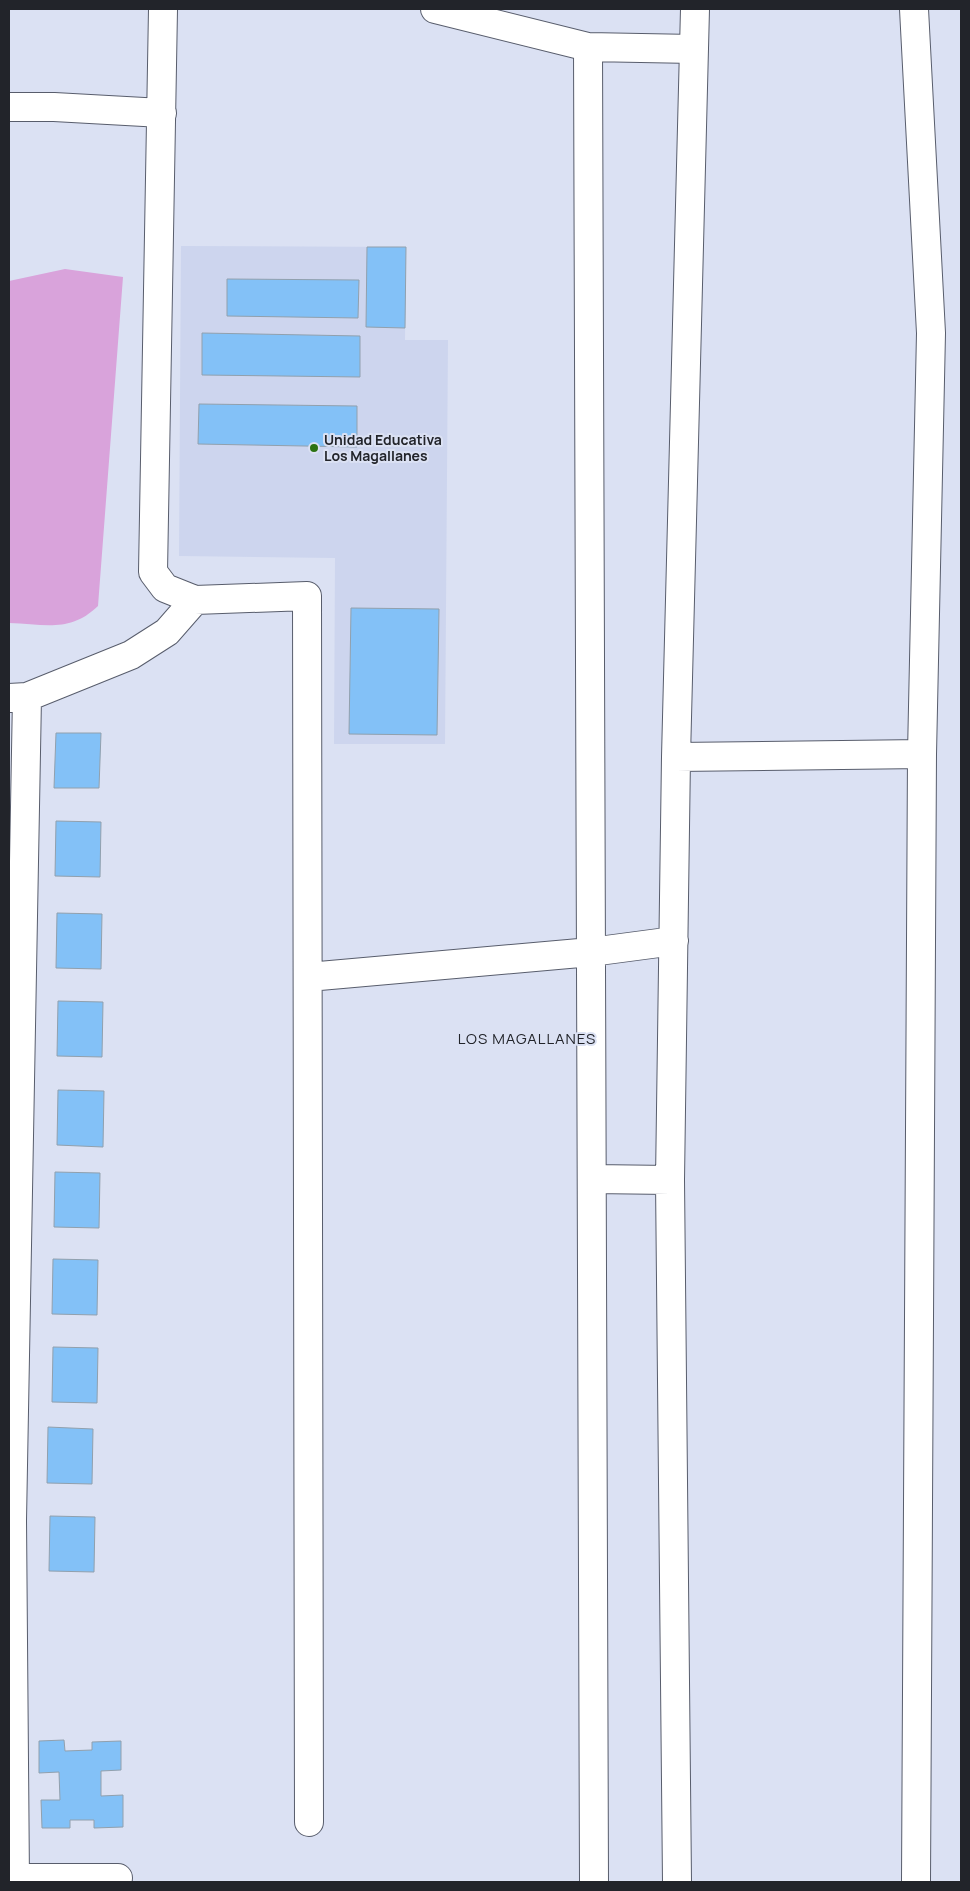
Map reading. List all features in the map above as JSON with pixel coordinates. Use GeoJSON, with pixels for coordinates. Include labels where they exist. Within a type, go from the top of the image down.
{"type":"FeatureCollection","features":[{"type":"Feature","properties":{"kind":"street"},"geometry":{"type":"LineString","coordinates":[[163,9],[153,572],[165,588],[195,600],[307,596],[309,1822]]}},
{"type":"Feature","properties":{"kind":"street"},"geometry":{"type":"LineString","coordinates":[[435,9],[588,48],[694,49]]}},
{"type":"Feature","properties":{"kind":"street"},"geometry":{"type":"LineString","coordinates":[[677,1882],[670,1180],[676,758],[695,9]]}},
{"type":"Feature","properties":{"kind":"street"},"geometry":{"type":"LineString","coordinates":[[914,9],[931,333],[922,754],[916,1882]]}},
{"type":"Feature","properties":{"kind":"street"},"geometry":{"type":"LineString","coordinates":[[588,48],[594,1882]]}},
{"type":"Feature","properties":{"kind":"street"},"geometry":{"type":"LineString","coordinates":[[9,107],[54,107],[162,113]]}},
{"type":"Feature","properties":{"kind":"street"},"geometry":{"type":"LineString","coordinates":[[118,1878],[13,1880],[11,1520],[18,698],[131,654],[167,632],[195,600]]}},
{"type":"Feature","properties":{"kind":"street"},"geometry":{"type":"LineString","coordinates":[[676,758],[922,754]]}},
{"type":"Feature","properties":{"kind":"street"},"geometry":{"type":"LineString","coordinates":[[308,977],[591,952],[674,941]]}},
{"type":"Feature","properties":{"kind":"street"},"geometry":{"type":"LineString","coordinates":[[593,1178],[670,1180]]}},
{"type":"Feature","properties":{"kind":"shaded area","name":"Unidad Educativa Los Magallanes"},"geometry":{"type":"Polygon","coordinates":[[[181,246],[406,247],[405,340],[448,340],[445,744],[334,744],[335,558],[179,556],[181,246]]]}},
{"type":"Feature","properties":{"kind":"shaded area"},"geometry":{"type":"Polygon","coordinates":[[[65,269],[123,277],[98,606],[88,615],[67,624],[9,623],[9,281],[65,269]]]}},
{"type":"Feature","properties":{"kind":"building"},"geometry":{"type":"Polygon","coordinates":[[[367,247],[406,247],[405,328],[366,327],[367,247]]]}},
{"type":"Feature","properties":{"kind":"building"},"geometry":{"type":"Polygon","coordinates":[[[227,279],[359,280],[358,318],[227,316],[227,279]]]}},
{"type":"Feature","properties":{"kind":"building"},"geometry":{"type":"Polygon","coordinates":[[[202,333],[360,336],[360,377],[202,375],[202,333]]]}},
{"type":"Feature","properties":{"kind":"building"},"geometry":{"type":"Polygon","coordinates":[[[199,404],[357,406],[357,447],[198,444],[199,404]]]}},
{"type":"Feature","properties":{"kind":"building"},"geometry":{"type":"Polygon","coordinates":[[[351,608],[439,609],[437,735],[349,734],[351,608]]]}},
{"type":"Feature","properties":{"kind":"building"},"geometry":{"type":"Polygon","coordinates":[[[56,733],[101,733],[99,788],[54,788],[56,733]]]}},
{"type":"Feature","properties":{"kind":"building"},"geometry":{"type":"Polygon","coordinates":[[[56,821],[101,822],[100,877],[55,876],[56,821]]]}},
{"type":"Feature","properties":{"kind":"building"},"geometry":{"type":"Polygon","coordinates":[[[57,913],[102,914],[101,969],[56,968],[57,913]]]}},
{"type":"Feature","properties":{"kind":"building"},"geometry":{"type":"Polygon","coordinates":[[[58,1001],[103,1002],[102,1057],[57,1056],[58,1001]]]}},
{"type":"Feature","properties":{"kind":"building"},"geometry":{"type":"Polygon","coordinates":[[[58,1090],[104,1091],[103,1147],[57,1145],[58,1090]]]}},
{"type":"Feature","properties":{"kind":"building"},"geometry":{"type":"Polygon","coordinates":[[[55,1172],[100,1173],[99,1228],[54,1227],[55,1172]]]}},
{"type":"Feature","properties":{"kind":"building"},"geometry":{"type":"Polygon","coordinates":[[[53,1259],[98,1260],[97,1315],[52,1314],[53,1259]]]}},
{"type":"Feature","properties":{"kind":"building"},"geometry":{"type":"Polygon","coordinates":[[[53,1347],[98,1348],[97,1403],[52,1402],[53,1347]]]}},
{"type":"Feature","properties":{"kind":"building"},"geometry":{"type":"Polygon","coordinates":[[[48,1427],[93,1429],[92,1484],[47,1483],[48,1427]]]}},
{"type":"Feature","properties":{"kind":"building"},"geometry":{"type":"Polygon","coordinates":[[[50,1516],[95,1517],[94,1572],[49,1571],[50,1516]]]}},
{"type":"Feature","properties":{"kind":"building"},"geometry":{"type":"Polygon","coordinates":[[[64,1740],[65,1751],[92,1750],[92,1742],[121,1741],[121,1770],[101,1771],[101,1796],[123,1795],[123,1827],[94,1828],[94,1820],[70,1820],[70,1828],[42,1828],[41,1800],[60,1800],[59,1772],[39,1773],[39,1741],[64,1740]]]}},
{"type":"Feature","properties":{"kind":"place","name":"Unidad Educativa Los Magallanes"},"geometry":{"type":"Point","coordinates":[314,448]}},
{"type":"Feature","properties":{"kind":"district","name":"LOS MAGALLANES"},"geometry":{"type":"Point","coordinates":[527,1039]}}]}
